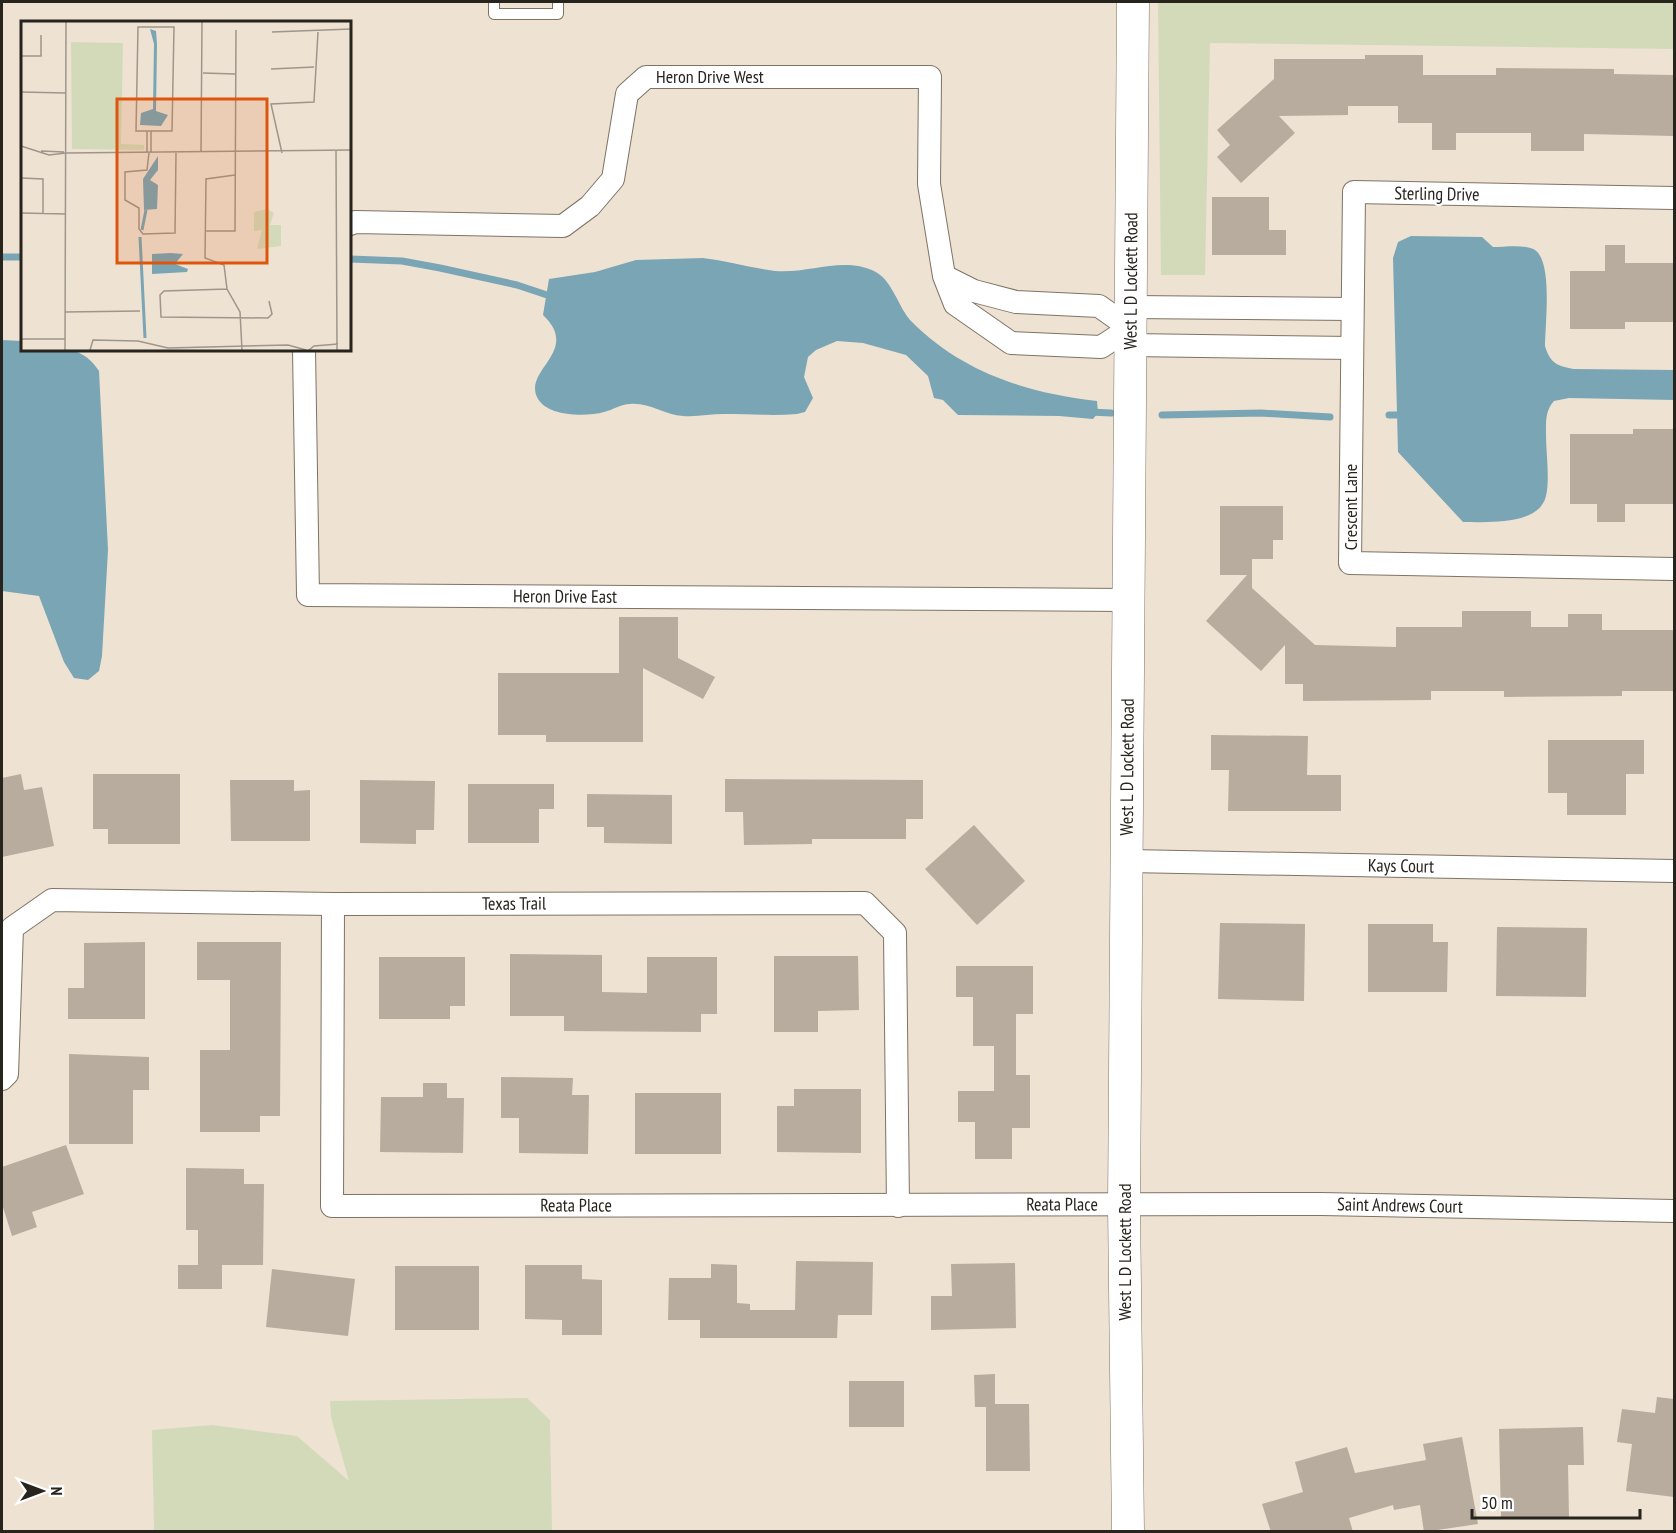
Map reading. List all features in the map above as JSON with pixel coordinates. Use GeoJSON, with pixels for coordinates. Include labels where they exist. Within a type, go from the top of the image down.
{"type":"FeatureCollection","features":[{"type":"Feature","properties":{"kind":"main road","name":"West L D Lockett Road"},"geometry":{"type":"LineString","coordinates":[[1128,1532],[1124,1206],[1133,2]]}},
{"type":"Feature","properties":{"kind":"street","name":"Heron Drive West"},"geometry":{"type":"LineString","coordinates":[[351,224],[563,226],[590,206],[613,179],[627,94],[646,77],[930,77],[929,184],[944,276],[955,304],[1011,343],[1101,347],[1130,327]]}},
{"type":"Feature","properties":{"kind":"street","name":"Sterling Drive"},"geometry":{"type":"LineString","coordinates":[[1352,348],[1354,192],[1674,198]]}},
{"type":"Feature","properties":{"kind":"street"},"geometry":{"type":"LineString","coordinates":[[944,276],[974,291],[1016,302],[1099,306],[1130,327],[1352,348]]}},
{"type":"Feature","properties":{"kind":"street"},"geometry":{"type":"LineString","coordinates":[[1130,327],[1352,309]]}},
{"type":"Feature","properties":{"kind":"street","name":"Crescent Lane"},"geometry":{"type":"LineString","coordinates":[[1352,348],[1350,563],[1674,569]]}},
{"type":"Feature","properties":{"kind":"street","name":"Heron Drive East"},"geometry":{"type":"LineString","coordinates":[[304,351],[308,595],[1128,600]]}},
{"type":"Feature","properties":{"kind":"street","name":"Kays Court"},"geometry":{"type":"LineString","coordinates":[[1128,861],[1674,871]]}},
{"type":"Feature","properties":{"kind":"street","name":"Texas Trail"},"geometry":{"type":"LineString","coordinates":[[2,1079],[7,1074],[12,928],[52,900],[333,904],[865,903],[895,933],[898,1206]]}},
{"type":"Feature","properties":{"kind":"street","name":"Reata Place"},"geometry":{"type":"LineString","coordinates":[[333,904],[332,1206],[1124,1206]]}},
{"type":"Feature","properties":{"kind":"street","name":"Saint Andrews Court"},"geometry":{"type":"LineString","coordinates":[[1124,1206],[1321,1204],[1674,1210]]}},
{"type":"Feature","properties":{"kind":"lane"},"geometry":{"type":"LineString","coordinates":[[494,2],[494,14],[558,14],[558,2]]}},
{"type":"Feature","properties":{"kind":"green space"},"geometry":{"type":"Polygon","coordinates":[[[1158,2],[1674,2],[1674,49],[1210,43],[1205,275],[1161,275],[1158,2]]]}},
{"type":"Feature","properties":{"kind":"green space"},"geometry":{"type":"Polygon","coordinates":[[[527,1398],[550,1420],[552,1531],[154,1531],[152,1430],[212,1425],[297,1436],[349,1481],[331,1417],[330,1401],[527,1398]]]}},
{"type":"Feature","properties":{"kind":"water"},"geometry":{"type":"Polygon","coordinates":[[[1411,236],[1482,237],[1493,247],[1521,246],[1535,250],[1541,257],[1544,267],[1547,295],[1545,346],[1552,360],[1563,367],[1574,369],[1674,370],[1674,400],[1569,398],[1554,401],[1547,417],[1548,482],[1546,496],[1541,506],[1533,513],[1511,520],[1463,522],[1398,452],[1393,258],[1398,242],[1411,236]]]}},
{"type":"Feature","properties":{"kind":"water"},"geometry":{"type":"Polygon","coordinates":[[[703,258],[775,271],[850,265],[874,271],[881,275],[891,287],[912,322],[953,355],[998,378],[1022,386],[1097,401],[1098,413],[1093,419],[1059,416],[958,415],[943,400],[934,398],[928,376],[906,355],[863,343],[837,341],[816,350],[808,357],[804,377],[813,398],[805,412],[797,414],[683,416],[637,404],[623,405],[596,414],[577,415],[557,412],[542,404],[537,397],[535,387],[554,349],[556,339],[553,328],[543,315],[549,279],[595,272],[636,260],[703,258]]]}},
{"type":"Feature","properties":{"kind":"water"},"geometry":{"type":"Polygon","coordinates":[[[2,340],[21,341],[21,351],[74,351],[92,361],[99,371],[108,550],[102,656],[99,671],[88,680],[74,678],[64,662],[39,596],[2,591],[2,340]]]}},
{"type":"Feature","properties":{"kind":"building"},"geometry":{"type":"Polygon","coordinates":[[[1365,55],[1423,55],[1423,75],[1496,75],[1496,68],[1614,69],[1614,74],[1674,75],[1674,136],[1584,134],[1584,151],[1531,151],[1531,133],[1456,133],[1456,150],[1432,150],[1432,123],[1398,123],[1398,106],[1348,106],[1348,115],[1279,116],[1295,133],[1241,183],[1217,157],[1230,145],[1217,130],[1274,79],[1274,59],[1365,59],[1365,55]]]}},
{"type":"Feature","properties":{"kind":"building"},"geometry":{"type":"Polygon","coordinates":[[[1212,197],[1269,197],[1269,230],[1286,230],[1286,255],[1212,255],[1212,197]]]}},
{"type":"Feature","properties":{"kind":"building"},"geometry":{"type":"Polygon","coordinates":[[[1605,245],[1625,245],[1625,263],[1674,263],[1674,322],[1625,322],[1625,329],[1570,329],[1570,271],[1605,271],[1605,245]]]}},
{"type":"Feature","properties":{"kind":"building"},"geometry":{"type":"Polygon","coordinates":[[[1633,429],[1674,429],[1674,504],[1625,504],[1625,522],[1597,522],[1597,504],[1570,504],[1570,434],[1633,434],[1633,429]]]}},
{"type":"Feature","properties":{"kind":"building"},"geometry":{"type":"Polygon","coordinates":[[[1220,506],[1283,506],[1283,540],[1273,540],[1273,559],[1252,559],[1252,588],[1315,645],[1396,647],[1396,627],[1462,627],[1462,611],[1531,611],[1531,627],[1568,627],[1568,614],[1602,614],[1602,630],[1674,630],[1674,691],[1622,691],[1622,696],[1504,697],[1504,691],[1431,691],[1431,700],[1303,701],[1303,684],[1285,684],[1285,645],[1261,671],[1206,621],[1247,575],[1220,575],[1220,506]]]}},
{"type":"Feature","properties":{"kind":"building"},"geometry":{"type":"Polygon","coordinates":[[[619,617],[678,617],[678,658],[715,677],[703,699],[643,668],[643,742],[546,742],[546,735],[498,735],[498,673],[619,673],[619,617]]]}},
{"type":"Feature","properties":{"kind":"building"},"geometry":{"type":"Polygon","coordinates":[[[1211,735],[1308,736],[1307,775],[1341,775],[1341,811],[1228,811],[1229,770],[1211,770],[1211,735]]]}},
{"type":"Feature","properties":{"kind":"building"},"geometry":{"type":"Polygon","coordinates":[[[1548,740],[1644,740],[1644,774],[1626,774],[1626,815],[1567,815],[1567,793],[1548,793],[1548,740]]]}},
{"type":"Feature","properties":{"kind":"building"},"geometry":{"type":"Polygon","coordinates":[[[21,774],[24,790],[42,787],[54,846],[2,857],[2,778],[21,774]]]}},
{"type":"Feature","properties":{"kind":"building"},"geometry":{"type":"Polygon","coordinates":[[[93,774],[180,774],[180,844],[108,844],[108,829],[93,829],[93,774]]]}},
{"type":"Feature","properties":{"kind":"building"},"geometry":{"type":"Polygon","coordinates":[[[725,779],[923,780],[923,819],[906,819],[906,839],[812,839],[812,844],[744,845],[743,812],[725,812],[725,779]]]}},
{"type":"Feature","properties":{"kind":"building"},"geometry":{"type":"Polygon","coordinates":[[[230,780],[294,780],[294,791],[310,790],[310,841],[231,841],[230,780]]]}},
{"type":"Feature","properties":{"kind":"building"},"geometry":{"type":"Polygon","coordinates":[[[360,780],[435,781],[434,830],[416,830],[416,844],[360,843],[360,780]]]}},
{"type":"Feature","properties":{"kind":"building"},"geometry":{"type":"Polygon","coordinates":[[[468,784],[554,784],[554,809],[539,809],[539,843],[468,843],[468,784]]]}},
{"type":"Feature","properties":{"kind":"building"},"geometry":{"type":"Polygon","coordinates":[[[587,794],[672,795],[672,844],[604,843],[604,827],[587,827],[587,794]]]}},
{"type":"Feature","properties":{"kind":"building"},"geometry":{"type":"Polygon","coordinates":[[[974,825],[1025,881],[977,925],[925,869],[974,825]]]}},
{"type":"Feature","properties":{"kind":"building"},"geometry":{"type":"Polygon","coordinates":[[[1220,923],[1305,924],[1304,1001],[1218,999],[1220,923]]]}},
{"type":"Feature","properties":{"kind":"building"},"geometry":{"type":"Polygon","coordinates":[[[1368,924],[1433,924],[1433,942],[1448,942],[1447,992],[1368,992],[1368,924]]]}},
{"type":"Feature","properties":{"kind":"building"},"geometry":{"type":"Polygon","coordinates":[[[1497,927],[1587,928],[1586,997],[1496,996],[1497,927]]]}},
{"type":"Feature","properties":{"kind":"building"},"geometry":{"type":"Polygon","coordinates":[[[145,942],[145,1019],[68,1019],[68,988],[84,988],[84,943],[145,942]]]}},
{"type":"Feature","properties":{"kind":"building"},"geometry":{"type":"Polygon","coordinates":[[[197,942],[281,942],[280,1116],[260,1116],[260,1132],[200,1132],[200,1050],[230,1050],[230,980],[197,980],[197,942]]]}},
{"type":"Feature","properties":{"kind":"building"},"geometry":{"type":"Polygon","coordinates":[[[510,954],[602,955],[602,992],[647,993],[647,957],[717,957],[717,1014],[701,1014],[701,1032],[564,1031],[564,1016],[510,1016],[510,954]]]}},
{"type":"Feature","properties":{"kind":"building"},"geometry":{"type":"Polygon","coordinates":[[[774,956],[858,956],[859,1010],[818,1011],[818,1032],[774,1032],[774,956]]]}},
{"type":"Feature","properties":{"kind":"building"},"geometry":{"type":"Polygon","coordinates":[[[379,957],[465,957],[465,1006],[450,1006],[450,1019],[379,1019],[379,957]]]}},
{"type":"Feature","properties":{"kind":"building"},"geometry":{"type":"Polygon","coordinates":[[[956,966],[1033,966],[1033,1014],[1016,1014],[1016,1075],[1030,1075],[1030,1128],[1012,1128],[1012,1159],[975,1159],[975,1122],[958,1122],[958,1091],[994,1091],[994,1046],[973,1046],[973,997],[956,997],[956,966]]]}},
{"type":"Feature","properties":{"kind":"building"},"geometry":{"type":"Polygon","coordinates":[[[69,1054],[149,1057],[149,1090],[133,1090],[133,1144],[69,1144],[69,1054]]]}},
{"type":"Feature","properties":{"kind":"building"},"geometry":{"type":"Polygon","coordinates":[[[501,1077],[573,1078],[572,1095],[589,1095],[588,1154],[519,1153],[519,1118],[501,1118],[501,1077]]]}},
{"type":"Feature","properties":{"kind":"building"},"geometry":{"type":"Polygon","coordinates":[[[423,1083],[447,1083],[447,1098],[464,1098],[463,1153],[380,1152],[381,1097],[423,1097],[423,1083]]]}},
{"type":"Feature","properties":{"kind":"building"},"geometry":{"type":"Polygon","coordinates":[[[794,1089],[861,1089],[861,1153],[777,1152],[777,1106],[794,1106],[794,1089]]]}},
{"type":"Feature","properties":{"kind":"building"},"geometry":{"type":"Polygon","coordinates":[[[635,1093],[721,1093],[721,1154],[635,1154],[635,1093]]]}},
{"type":"Feature","properties":{"kind":"building"},"geometry":{"type":"Polygon","coordinates":[[[66,1145],[84,1194],[32,1212],[37,1227],[12,1236],[2,1204],[2,1167],[66,1145]]]}},
{"type":"Feature","properties":{"kind":"building"},"geometry":{"type":"Polygon","coordinates":[[[186,1168],[244,1169],[244,1184],[264,1184],[263,1265],[222,1265],[222,1289],[178,1289],[178,1265],[198,1265],[198,1230],[186,1230],[186,1168]]]}},
{"type":"Feature","properties":{"kind":"building"},"geometry":{"type":"Polygon","coordinates":[[[796,1261],[873,1262],[872,1315],[838,1315],[837,1338],[700,1338],[700,1320],[668,1320],[669,1278],[711,1278],[711,1264],[737,1265],[737,1303],[750,1304],[750,1310],[795,1310],[796,1261]]]}},
{"type":"Feature","properties":{"kind":"building"},"geometry":{"type":"Polygon","coordinates":[[[1015,1263],[1016,1328],[931,1330],[931,1296],[952,1296],[951,1264],[1015,1263]]]}},
{"type":"Feature","properties":{"kind":"building"},"geometry":{"type":"Polygon","coordinates":[[[525,1265],[582,1265],[582,1279],[602,1280],[602,1335],[562,1335],[562,1320],[525,1319],[525,1265]]]}},
{"type":"Feature","properties":{"kind":"building"},"geometry":{"type":"Polygon","coordinates":[[[395,1266],[479,1266],[479,1330],[395,1330],[395,1266]]]}},
{"type":"Feature","properties":{"kind":"building"},"geometry":{"type":"Polygon","coordinates":[[[272,1269],[355,1279],[348,1336],[266,1327],[272,1269]]]}},
{"type":"Feature","properties":{"kind":"building"},"geometry":{"type":"Polygon","coordinates":[[[995,1374],[995,1404],[1029,1404],[1030,1471],[986,1471],[986,1407],[975,1407],[974,1375],[995,1374]]]}},
{"type":"Feature","properties":{"kind":"building"},"geometry":{"type":"Polygon","coordinates":[[[849,1381],[904,1381],[904,1427],[849,1427],[849,1381]]]}},
{"type":"Feature","properties":{"kind":"building"},"geometry":{"type":"Polygon","coordinates":[[[1657,1397],[1674,1399],[1674,1497],[1626,1491],[1632,1444],[1617,1442],[1622,1409],[1655,1413],[1657,1397]]]}},
{"type":"Feature","properties":{"kind":"building"},"geometry":{"type":"Polygon","coordinates":[[[1583,1427],[1584,1465],[1568,1465],[1569,1518],[1501,1519],[1499,1429],[1583,1427]]]}},
{"type":"Feature","properties":{"kind":"building"},"geometry":{"type":"Polygon","coordinates":[[[1462,1437],[1478,1524],[1424,1532],[1420,1505],[1394,1510],[1393,1505],[1349,1518],[1353,1532],[1271,1532],[1262,1504],[1303,1492],[1295,1462],[1347,1447],[1355,1473],[1426,1460],[1423,1444],[1462,1437]]]}},
{"type":"Feature","properties":{"kind":"waterway"},"geometry":{"type":"LineString","coordinates":[[2,257],[21,257]]}},
{"type":"Feature","properties":{"kind":"waterway"},"geometry":{"type":"LineString","coordinates":[[351,259],[402,261],[440,268],[517,285],[553,297]]}},
{"type":"Feature","properties":{"kind":"waterway"},"geometry":{"type":"LineString","coordinates":[[1090,412],[1111,413]]}},
{"type":"Feature","properties":{"kind":"waterway"},"geometry":{"type":"LineString","coordinates":[[1162,415],[1261,413],[1330,417]]}},
{"type":"Feature","properties":{"kind":"waterway"},"geometry":{"type":"LineString","coordinates":[[1389,415],[1404,415]]}}]}
